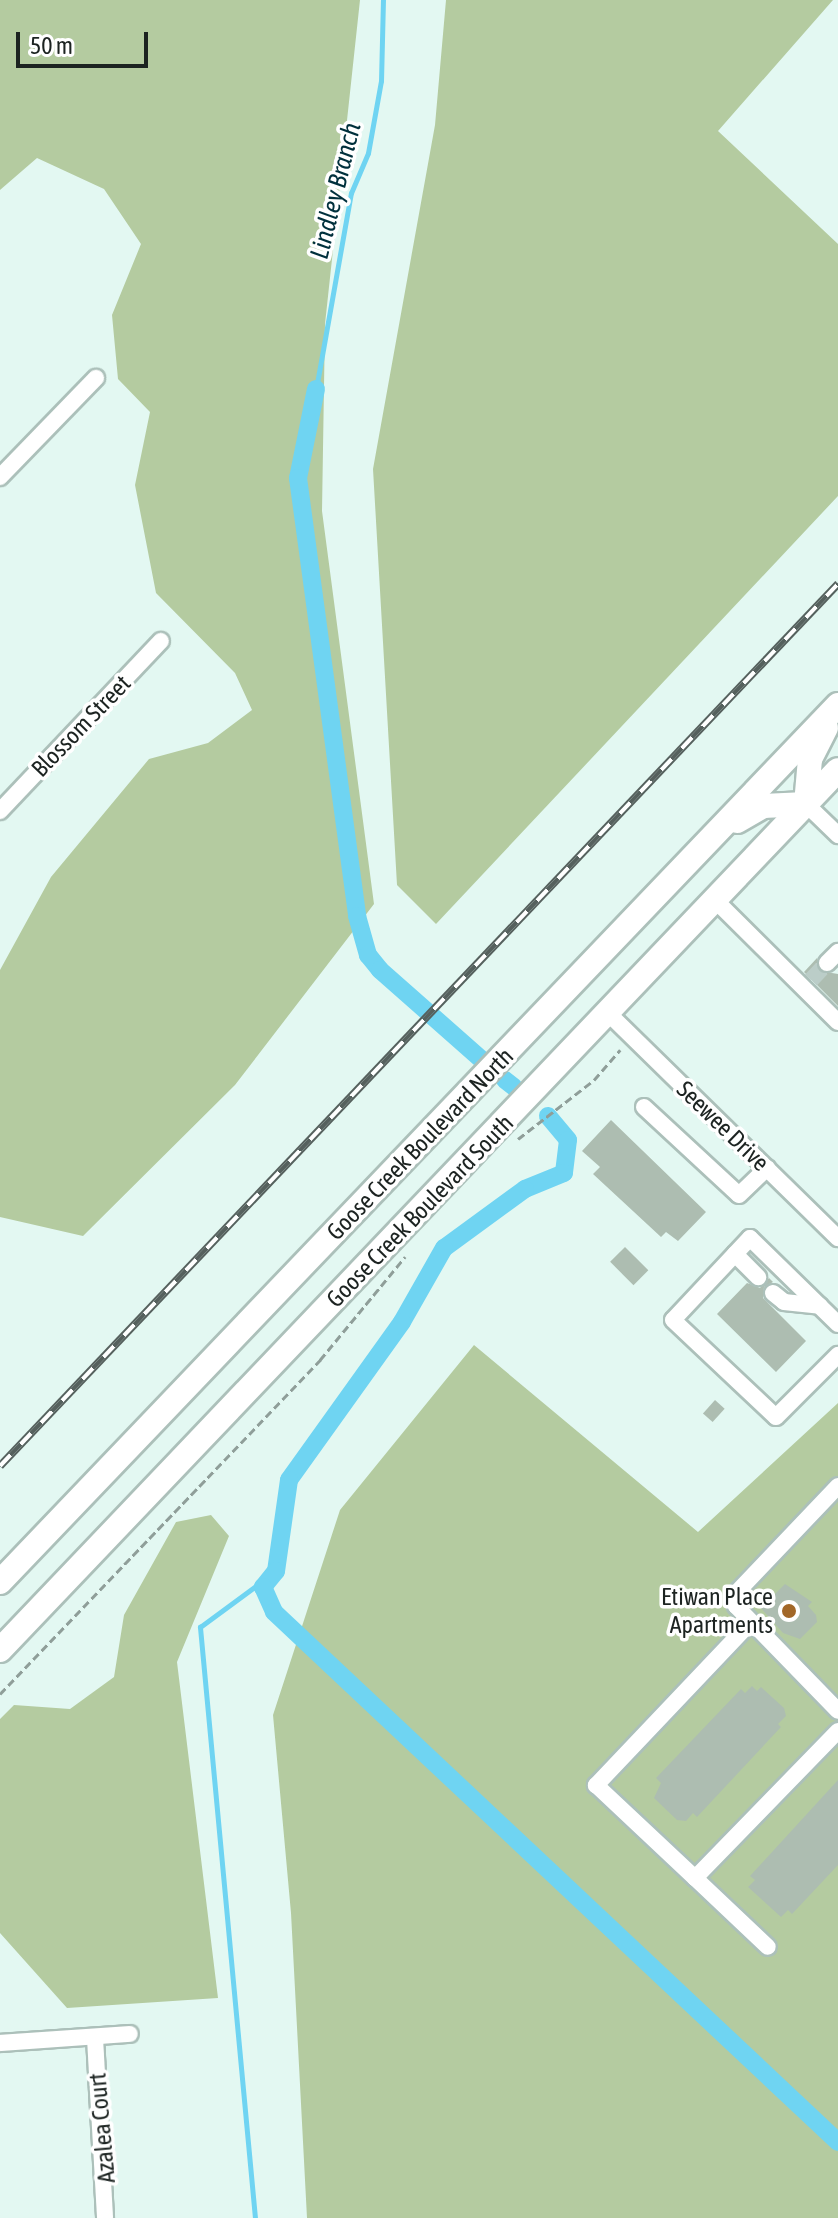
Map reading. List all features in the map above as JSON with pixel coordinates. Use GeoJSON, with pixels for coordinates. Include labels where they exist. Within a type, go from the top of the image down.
{"type":"FeatureCollection","features":[{"type":"Feature","properties":{"kind":"highway"},"geometry":{"type":"LineString","coordinates":[[709,840],[763,806],[806,804],[810,759],[835,708]]}},
{"type":"Feature","properties":{"kind":"highway","name":"Goose Creek Boulevard North"},"geometry":{"type":"LineString","coordinates":[[0,1582],[835,708]]}},
{"type":"Feature","properties":{"kind":"highway","name":"Goose Creek Boulevard South"},"geometry":{"type":"LineString","coordinates":[[0,1650],[838,770]]}},
{"type":"Feature","properties":{"kind":"street"},"geometry":{"type":"LineString","coordinates":[[0,477],[96,378]]}},
{"type":"Feature","properties":{"kind":"street","name":"Blossom Street"},"geometry":{"type":"LineString","coordinates":[[0,811],[161,641]]}},
{"type":"Feature","properties":{"kind":"street"},"geometry":{"type":"LineString","coordinates":[[806,804],[838,835]]}},
{"type":"Feature","properties":{"kind":"street"},"geometry":{"type":"LineString","coordinates":[[715,900],[808,984],[838,1022]]}},
{"type":"Feature","properties":{"kind":"street","name":"Seewee Drive"},"geometry":{"type":"LineString","coordinates":[[608,1013],[838,1238]]}},
{"type":"Feature","properties":{"kind":"street"},"geometry":{"type":"LineString","coordinates":[[644,1107],[739,1195],[767,1168]]}},
{"type":"Feature","properties":{"kind":"street"},"geometry":{"type":"LineString","coordinates":[[832,1315],[750,1238],[673,1320],[776,1417],[838,1355]]}},
{"type":"Feature","properties":{"kind":"street"},"geometry":{"type":"LineString","coordinates":[[735,1254],[758,1277]]}},
{"type":"Feature","properties":{"kind":"street"},"geometry":{"type":"LineString","coordinates":[[773,1293],[784,1302],[832,1315]]}},
{"type":"Feature","properties":{"kind":"street"},"geometry":{"type":"LineString","coordinates":[[838,1486],[736,1593],[736,1606],[750,1623],[838,1711]]}},
{"type":"Feature","properties":{"kind":"street"},"geometry":{"type":"LineString","coordinates":[[750,1623],[596,1785],[768,1947]]}},
{"type":"Feature","properties":{"kind":"street"},"geometry":{"type":"LineString","coordinates":[[695,1878],[838,1731]]}},
{"type":"Feature","properties":{"kind":"street"},"geometry":{"type":"LineString","coordinates":[[0,2043],[130,2034]]}},
{"type":"Feature","properties":{"kind":"street","name":"Azalea Court"},"geometry":{"type":"LineString","coordinates":[[95,2038],[105,2218]]}},
{"type":"Feature","properties":{"kind":"path"},"geometry":{"type":"LineString","coordinates":[[509,1147],[579,1093],[614,1059],[629,1036]]}},
{"type":"Feature","properties":{"kind":"path"},"geometry":{"type":"LineString","coordinates":[[0,1694],[320,1360],[406,1256]]}},
{"type":"Feature","properties":{"kind":"green space"},"geometry":{"type":"Polygon","coordinates":[[[0,0],[360,0],[325,324],[322,511],[374,904],[235,1085],[83,1236],[0,1217],[0,970],[51,877],[149,759],[208,743],[252,710],[235,673],[156,593],[135,485],[150,412],[118,379],[112,315],[141,244],[104,189],[37,158],[0,190],[0,0]]]}},
{"type":"Feature","properties":{"kind":"green space"},"geometry":{"type":"Polygon","coordinates":[[[446,0],[833,0],[718,131],[838,244],[838,496],[436,924],[397,885],[373,469],[435,125],[446,0]]]}},
{"type":"Feature","properties":{"kind":"green space"},"geometry":{"type":"Polygon","coordinates":[[[474,1345],[698,1532],[838,1403],[838,2218],[307,2218],[291,1913],[273,1715],[340,1510],[474,1345]]]}},
{"type":"Feature","properties":{"kind":"green space"},"geometry":{"type":"Polygon","coordinates":[[[211,1515],[229,1536],[177,1662],[218,1998],[67,2008],[0,1933],[0,1719],[14,1705],[70,1709],[114,1677],[124,1615],[176,1522],[211,1515]]]}},
{"type":"Feature","properties":{"kind":"building"},"geometry":{"type":"Polygon","coordinates":[[[817,958],[820,971],[838,974],[838,1006],[804,972],[817,958]]]}},
{"type":"Feature","properties":{"kind":"building"},"geometry":{"type":"Polygon","coordinates":[[[611,1120],[706,1212],[678,1241],[666,1232],[661,1237],[593,1174],[600,1167],[582,1151],[611,1120]]]}},
{"type":"Feature","properties":{"kind":"building"},"geometry":{"type":"Polygon","coordinates":[[[625,1247],[648,1270],[633,1285],[610,1262],[625,1247]]]}},
{"type":"Feature","properties":{"kind":"building"},"geometry":{"type":"Polygon","coordinates":[[[769,1278],[773,1282],[764,1287],[763,1298],[806,1341],[776,1372],[717,1314],[747,1283],[760,1288],[769,1278]]]}},
{"type":"Feature","properties":{"kind":"building"},"geometry":{"type":"Polygon","coordinates":[[[715,1400],[725,1409],[713,1422],[703,1413],[715,1400]]]}},
{"type":"Feature","properties":{"kind":"building","name":"Etiwan Place Apartments"},"geometry":{"type":"Polygon","coordinates":[[[785,1584],[812,1602],[808,1606],[816,1615],[817,1622],[800,1639],[783,1633],[761,1608],[785,1584]]]}},
{"type":"Feature","properties":{"kind":"building"},"geometry":{"type":"Polygon","coordinates":[[[752,1686],[757,1691],[761,1687],[784,1708],[786,1716],[778,1724],[781,1727],[697,1817],[693,1813],[686,1821],[677,1820],[654,1798],[661,1783],[656,1778],[741,1689],[745,1693],[752,1686]]]}},
{"type":"Feature","properties":{"kind":"building"},"geometry":{"type":"Polygon","coordinates":[[[838,1780],[838,1865],[792,1914],[788,1910],[781,1917],[748,1887],[755,1880],[750,1876],[838,1780]]]}},
{"type":"Feature","properties":{"kind":"waterway","name":"Lindley Branch"},"geometry":{"type":"LineString","coordinates":[[316,389],[351,193],[368,153],[381,81],[383,0]]}},
{"type":"Feature","properties":{"kind":"waterway"},"geometry":{"type":"LineString","coordinates":[[316,389],[298,478],[357,916],[368,955],[380,970],[482,1060]]}},
{"type":"Feature","properties":{"kind":"waterway"},"geometry":{"type":"LineString","coordinates":[[505,1080],[514,1087]]}},
{"type":"Feature","properties":{"kind":"waterway"},"geometry":{"type":"LineString","coordinates":[[548,1116],[568,1140],[564,1173],[525,1189],[444,1248],[402,1322],[289,1480],[276,1571],[263,1587],[274,1612],[838,2142]]}},
{"type":"Feature","properties":{"kind":"waterway"},"geometry":{"type":"LineString","coordinates":[[255,2218],[200,1627],[276,1571]]}},
{"type":"Feature","properties":{"kind":"tunnel"},"geometry":{"type":"LineString","coordinates":[[811,980],[827,963]]}},
{"type":"Feature","properties":{"kind":"railway"},"geometry":{"type":"LineString","coordinates":[[0,1466],[838,584]]}},
{"type":"Feature","properties":{"kind":"place","name":"Etiwan Place Apartments"},"geometry":{"type":"Point","coordinates":[789,1611]}}]}
